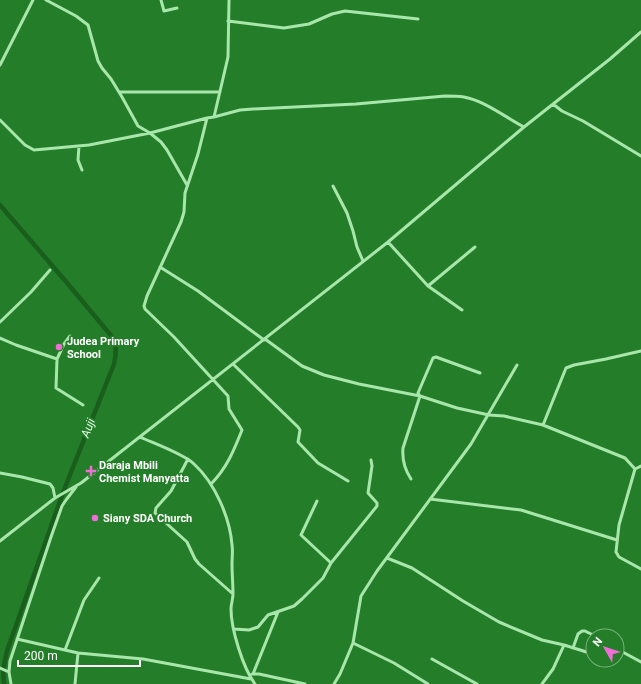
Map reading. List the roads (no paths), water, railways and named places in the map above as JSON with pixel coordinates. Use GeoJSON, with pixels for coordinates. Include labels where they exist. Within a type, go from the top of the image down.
{"type":"FeatureCollection","features":[{"type":"Feature","properties":{"kind":"street"},"geometry":{"type":"LineString","coordinates":[[0,65],[33,0]]}},
{"type":"Feature","properties":{"kind":"street"},"geometry":{"type":"LineString","coordinates":[[46,0],[88,25],[98,61],[131,111],[138,126],[161,142],[187,186]]}},
{"type":"Feature","properties":{"kind":"street"},"geometry":{"type":"LineString","coordinates":[[161,0],[164,11],[177,8]]}},
{"type":"Feature","properties":{"kind":"street"},"geometry":{"type":"LineString","coordinates":[[214,117],[228,57],[229,0]]}},
{"type":"Feature","properties":{"kind":"street"},"geometry":{"type":"LineString","coordinates":[[228,21],[284,28],[309,24],[332,14],[345,11],[418,19]]}},
{"type":"Feature","properties":{"kind":"street"},"geometry":{"type":"LineString","coordinates":[[0,541],[56,497],[77,486],[388,242],[524,127],[610,59],[641,32]]}},
{"type":"Feature","properties":{"kind":"street"},"geometry":{"type":"LineString","coordinates":[[119,92],[220,92]]}},
{"type":"Feature","properties":{"kind":"street"},"geometry":{"type":"LineString","coordinates":[[0,120],[31,150],[78,146],[150,133],[240,110],[356,104],[455,96],[465,97],[478,102],[524,127]]}},
{"type":"Feature","properties":{"kind":"street"},"geometry":{"type":"LineString","coordinates":[[553,104],[562,111],[582,120],[641,156]]}},
{"type":"Feature","properties":{"kind":"street"},"geometry":{"type":"LineString","coordinates":[[207,118],[198,154],[184,192],[184,212],[181,222],[145,302],[145,309],[174,337],[228,396],[228,409],[242,430],[234,452],[221,475],[212,484]]}},
{"type":"Feature","properties":{"kind":"street"},"geometry":{"type":"LineString","coordinates":[[78,146],[78,160],[82,170]]}},
{"type":"Feature","properties":{"kind":"street"},"geometry":{"type":"LineString","coordinates":[[333,186],[347,213],[357,247],[363,261]]}},
{"type":"Feature","properties":{"kind":"street"},"geometry":{"type":"LineString","coordinates":[[388,242],[428,286],[462,310]]}},
{"type":"Feature","properties":{"kind":"street"},"geometry":{"type":"LineString","coordinates":[[428,286],[475,247]]}},
{"type":"Feature","properties":{"kind":"street"},"geometry":{"type":"LineString","coordinates":[[160,267],[198,292],[302,366],[359,384],[420,396],[457,408],[489,415],[504,416],[543,425],[625,458],[635,469]]}},
{"type":"Feature","properties":{"kind":"street"},"geometry":{"type":"LineString","coordinates":[[0,322],[31,292],[50,270]]}},
{"type":"Feature","properties":{"kind":"street"},"geometry":{"type":"LineString","coordinates":[[70,336],[64,344],[57,359],[56,388],[83,404]]}},
{"type":"Feature","properties":{"kind":"street"},"geometry":{"type":"LineString","coordinates":[[0,338],[16,346],[57,359]]}},
{"type":"Feature","properties":{"kind":"street"},"geometry":{"type":"LineString","coordinates":[[543,425],[566,368],[641,351]]}},
{"type":"Feature","properties":{"kind":"street"},"geometry":{"type":"LineString","coordinates":[[411,479],[406,470],[402,453],[420,396],[418,393],[434,358],[436,357],[480,373]]}},
{"type":"Feature","properties":{"kind":"street"},"geometry":{"type":"LineString","coordinates":[[233,364],[298,427],[300,430],[298,442],[318,463],[348,481]]}},
{"type":"Feature","properties":{"kind":"street"},"geometry":{"type":"LineString","coordinates":[[334,684],[340,674],[353,643],[361,596],[387,558],[471,444],[517,365]]}},
{"type":"Feature","properties":{"kind":"street"},"geometry":{"type":"LineString","coordinates":[[140,437],[188,459],[212,484],[228,522],[232,543],[233,594],[231,610],[234,629],[243,663],[251,674]]}},
{"type":"Feature","properties":{"kind":"street"},"geometry":{"type":"LineString","coordinates":[[188,459],[171,491],[156,508],[155,513],[187,542],[199,564],[233,594]]}},
{"type":"Feature","properties":{"kind":"street"},"geometry":{"type":"LineString","coordinates":[[234,629],[249,630],[258,627],[268,615],[294,606],[323,578],[331,563],[377,506],[377,503],[368,493],[372,466],[371,460]]}},
{"type":"Feature","properties":{"kind":"street"},"geometry":{"type":"LineString","coordinates":[[641,466],[635,469],[619,525],[616,552],[617,555],[641,568]]}},
{"type":"Feature","properties":{"kind":"street"},"geometry":{"type":"LineString","coordinates":[[0,474],[22,476],[50,484],[56,497]]}},
{"type":"Feature","properties":{"kind":"street"},"geometry":{"type":"LineString","coordinates":[[11,684],[7,671],[10,661],[58,518],[66,500],[77,486]]}},
{"type":"Feature","properties":{"kind":"street"},"geometry":{"type":"LineString","coordinates":[[430,499],[521,510],[617,540]]}},
{"type":"Feature","properties":{"kind":"street"},"geometry":{"type":"LineString","coordinates":[[318,501],[300,535],[331,563]]}},
{"type":"Feature","properties":{"kind":"street"},"geometry":{"type":"LineString","coordinates":[[387,558],[412,568],[463,602],[499,622],[542,640],[585,652]]}},
{"type":"Feature","properties":{"kind":"street"},"geometry":{"type":"LineString","coordinates":[[65,650],[84,600],[99,578]]}},
{"type":"Feature","properties":{"kind":"street"},"geometry":{"type":"LineString","coordinates":[[255,684],[251,679],[251,674],[278,612]]}},
{"type":"Feature","properties":{"kind":"street"},"geometry":{"type":"LineString","coordinates":[[573,648],[578,634],[585,631]]}},
{"type":"Feature","properties":{"kind":"street"},"geometry":{"type":"LineString","coordinates":[[18,639],[78,653],[143,659],[251,679]]}},
{"type":"Feature","properties":{"kind":"street"},"geometry":{"type":"LineString","coordinates":[[353,643],[394,663],[428,684]]}},
{"type":"Feature","properties":{"kind":"street"},"geometry":{"type":"LineString","coordinates":[[542,684],[553,669],[564,645]]}},
{"type":"Feature","properties":{"kind":"street"},"geometry":{"type":"LineString","coordinates":[[75,684],[78,653]]}},
{"type":"Feature","properties":{"kind":"street"},"geometry":{"type":"LineString","coordinates":[[625,653],[641,662]]}},
{"type":"Feature","properties":{"kind":"street"},"geometry":{"type":"LineString","coordinates":[[432,659],[477,684]]}},
{"type":"Feature","properties":{"kind":"street"},"geometry":{"type":"LineString","coordinates":[[1,669],[7,671]]}},
{"type":"Feature","properties":{"kind":"street"},"geometry":{"type":"LineString","coordinates":[[251,674],[264,674],[305,684]]}},
{"type":"Feature","properties":{"kind":"waterway","name":"Auji"},"geometry":{"type":"LineString","coordinates":[[0,205],[114,339],[116,345],[114,364],[64,490],[7,651],[3,670],[4,684]]}},
{"type":"Feature","properties":{"kind":"place","name":"Judea Primary School"},"geometry":{"type":"Point","coordinates":[59,347]}},
{"type":"Feature","properties":{"kind":"place","name":"Daraja Mbili Chemist Manyatta"},"geometry":{"type":"Point","coordinates":[91,471]}},
{"type":"Feature","properties":{"kind":"place","name":"Siany SDA Church"},"geometry":{"type":"Point","coordinates":[95,518]}}]}
